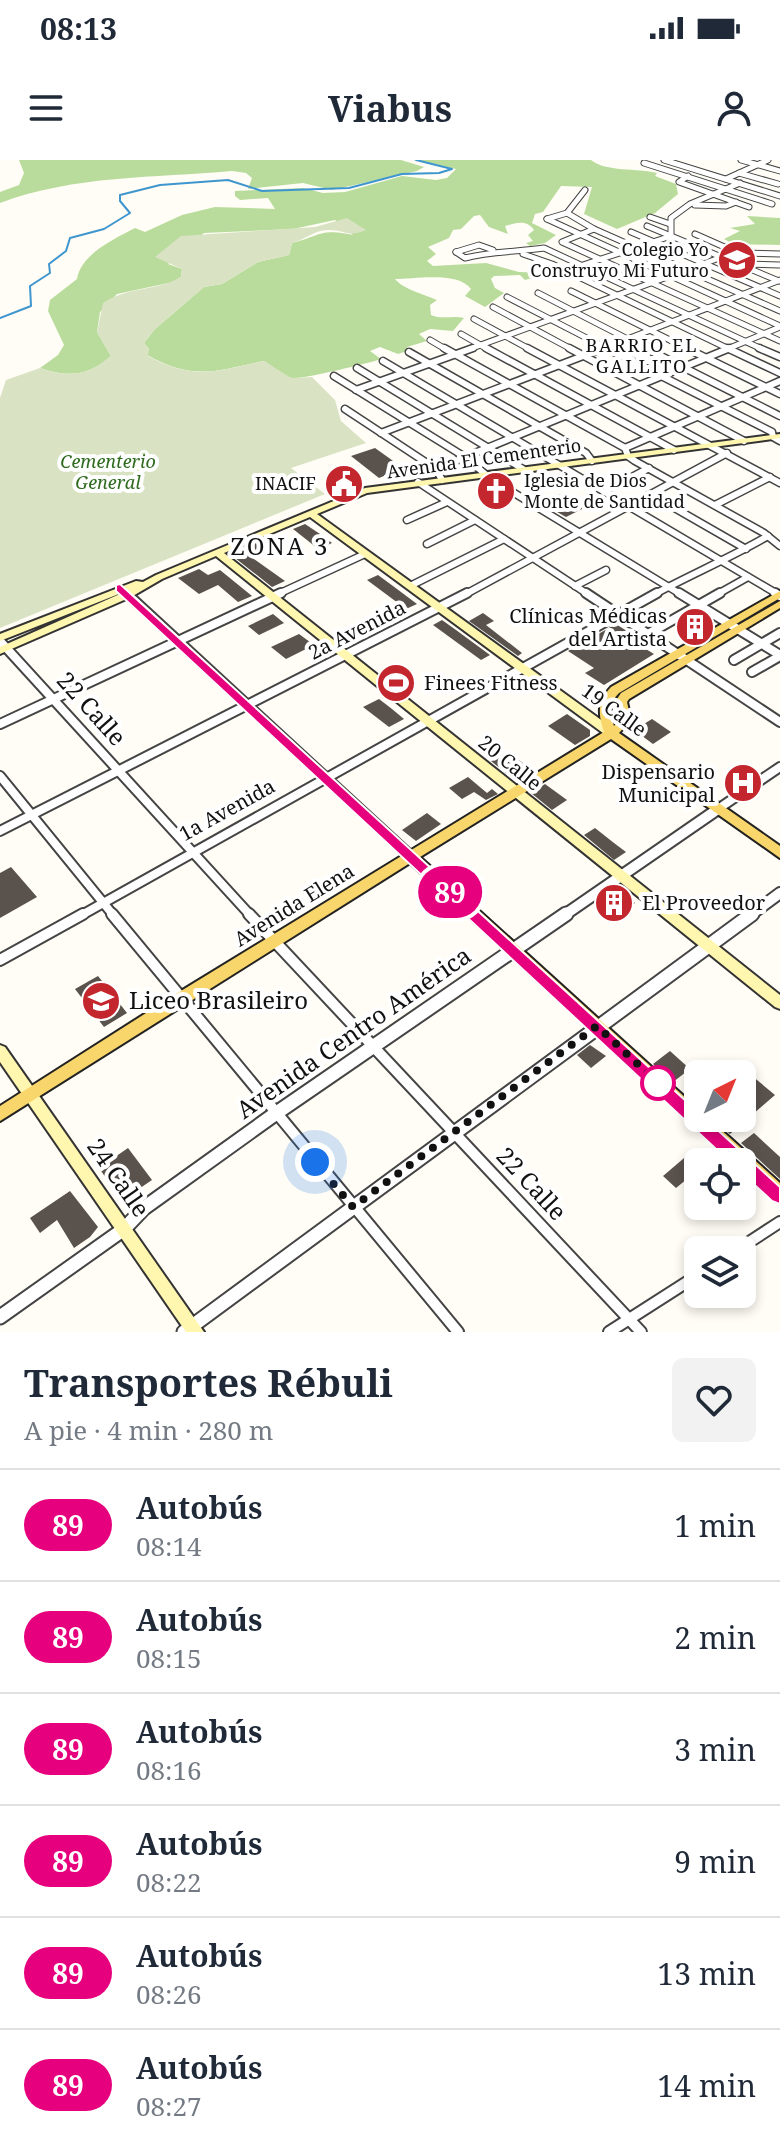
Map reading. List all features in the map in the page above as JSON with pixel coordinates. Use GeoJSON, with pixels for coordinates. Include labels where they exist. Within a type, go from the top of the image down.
{"type":"FeatureCollection","features":[{"type":"Feature","properties":{"kind":"main road","name":"Avenida El Cementerio"},"geometry":{"type":"LineString","coordinates":[[2,644],[365,491],[592,461],[627,452],[778,438]]}},
{"type":"Feature","properties":{"kind":"main road","name":"19 Calle"},"geometry":{"type":"LineString","coordinates":[[310,513],[780,853]]}},
{"type":"Feature","properties":{"kind":"main road","name":"20 Calle"},"geometry":{"type":"LineString","coordinates":[[218,553],[780,1003]]}},
{"type":"Feature","properties":{"kind":"main road"},"geometry":{"type":"LineString","coordinates":[[681,656],[625,696],[621,702],[625,720],[611,733],[603,711],[609,695],[780,598]]}},
{"type":"Feature","properties":{"kind":"main road","name":"Avenida Elena"},"geometry":{"type":"LineString","coordinates":[[0,1114],[181,998],[611,733]]}},
{"type":"Feature","properties":{"kind":"main road"},"geometry":{"type":"LineString","coordinates":[[411,856],[780,1194]]}},
{"type":"Feature","properties":{"kind":"main road","name":"24 Calle"},"geometry":{"type":"LineString","coordinates":[[0,1051],[190,1330]]}},
{"type":"Feature","properties":{"kind":"street"},"geometry":{"type":"LineString","coordinates":[[664,160],[780,196]]}},
{"type":"Feature","properties":{"kind":"street"},"geometry":{"type":"LineString","coordinates":[[674,163],[681,160]]}},
{"type":"Feature","properties":{"kind":"street"},"geometry":{"type":"LineString","coordinates":[[741,160],[762,162],[780,169]]}},
{"type":"Feature","properties":{"kind":"street"},"geometry":{"type":"LineString","coordinates":[[725,179],[762,162]]}},
{"type":"Feature","properties":{"kind":"street"},"geometry":{"type":"LineString","coordinates":[[644,163],[772,204]]}},
{"type":"Feature","properties":{"kind":"street"},"geometry":{"type":"LineString","coordinates":[[700,171],[679,181],[684,187],[749,207]]}},
{"type":"Feature","properties":{"kind":"street"},"geometry":{"type":"LineString","coordinates":[[739,173],[778,184]]}},
{"type":"Feature","properties":{"kind":"street"},"geometry":{"type":"LineString","coordinates":[[671,236],[671,218],[688,206],[740,183]]}},
{"type":"Feature","properties":{"kind":"street"},"geometry":{"type":"LineString","coordinates":[[585,190],[567,213],[547,219],[780,326]]}},
{"type":"Feature","properties":{"kind":"street"},"geometry":{"type":"LineString","coordinates":[[688,206],[729,206],[764,191]]}},
{"type":"Feature","properties":{"kind":"street"},"geometry":{"type":"LineString","coordinates":[[684,193],[688,206]]}},
{"type":"Feature","properties":{"kind":"street"},"geometry":{"type":"LineString","coordinates":[[567,213],[594,229],[780,311]]}},
{"type":"Feature","properties":{"kind":"street"},"geometry":{"type":"LineString","coordinates":[[650,217],[670,224]]}},
{"type":"Feature","properties":{"kind":"street"},"geometry":{"type":"LineString","coordinates":[[647,226],[779,280]]}},
{"type":"Feature","properties":{"kind":"street"},"geometry":{"type":"LineString","coordinates":[[594,229],[564,240],[564,244],[780,341]]}},
{"type":"Feature","properties":{"kind":"street"},"geometry":{"type":"LineString","coordinates":[[631,232],[780,296]]}},
{"type":"Feature","properties":{"kind":"street"},"geometry":{"type":"LineString","coordinates":[[695,234],[738,253]]}},
{"type":"Feature","properties":{"kind":"street"},"geometry":{"type":"LineString","coordinates":[[583,265],[671,236]]}},
{"type":"Feature","properties":{"kind":"street"},"geometry":{"type":"LineString","coordinates":[[494,250],[464,257],[455,252],[479,245],[518,252],[546,249],[780,357]]}},
{"type":"Feature","properties":{"kind":"street"},"geometry":{"type":"LineString","coordinates":[[518,252],[552,264],[780,373]]}},
{"type":"Feature","properties":{"kind":"street"},"geometry":{"type":"LineString","coordinates":[[356,390],[722,257],[738,253],[780,254]]}},
{"type":"Feature","properties":{"kind":"street"},"geometry":{"type":"LineString","coordinates":[[740,264],[780,265]]}},
{"type":"Feature","properties":{"kind":"street"},"geometry":{"type":"LineString","coordinates":[[381,433],[779,280]]}},
{"type":"Feature","properties":{"kind":"street"},"geometry":{"type":"LineString","coordinates":[[571,291],[780,394]]}},
{"type":"Feature","properties":{"kind":"street"},"geometry":{"type":"LineString","coordinates":[[538,293],[780,416]]}},
{"type":"Feature","properties":{"kind":"street"},"geometry":{"type":"LineString","coordinates":[[507,297],[772,432],[778,438]]}},
{"type":"Feature","properties":{"kind":"street"},"geometry":{"type":"LineString","coordinates":[[493,307],[744,441]]}},
{"type":"Feature","properties":{"kind":"street"},"geometry":{"type":"LineString","coordinates":[[474,319],[780,483]]}},
{"type":"Feature","properties":{"kind":"street"},"geometry":{"type":"LineString","coordinates":[[436,469],[780,326]]}},
{"type":"Feature","properties":{"kind":"street"},"geometry":{"type":"LineString","coordinates":[[461,334],[674,450]]}},
{"type":"Feature","properties":{"kind":"street"},"geometry":{"type":"LineString","coordinates":[[430,340],[566,415],[780,546]]}},
{"type":"Feature","properties":{"kind":"street"},"geometry":{"type":"LineString","coordinates":[[409,352],[586,453],[592,461]]}},
{"type":"Feature","properties":{"kind":"street"},"geometry":{"type":"LineString","coordinates":[[383,361],[780,598]]}},
{"type":"Feature","properties":{"kind":"street"},"geometry":{"type":"LineString","coordinates":[[357,368],[523,469]]}},
{"type":"Feature","properties":{"kind":"street"},"geometry":{"type":"LineString","coordinates":[[334,376],[465,457],[486,474],[780,655],[752,672]]}},
{"type":"Feature","properties":{"kind":"street"},"geometry":{"type":"LineString","coordinates":[[627,452],[652,437],[780,381]]}},
{"type":"Feature","properties":{"kind":"street"},"geometry":{"type":"LineString","coordinates":[[345,409],[436,469],[442,480]]}},
{"type":"Feature","properties":{"kind":"street","name":"2a Avenida"},"geometry":{"type":"LineString","coordinates":[[0,831],[440,608],[727,453]]}},
{"type":"Feature","properties":{"kind":"street"},"geometry":{"type":"LineString","coordinates":[[604,492],[649,468]]}},
{"type":"Feature","properties":{"kind":"street"},"geometry":{"type":"LineString","coordinates":[[715,505],[770,477]]}},
{"type":"Feature","properties":{"kind":"street"},"geometry":{"type":"LineString","coordinates":[[418,482],[780,722]]}},
{"type":"Feature","properties":{"kind":"street"},"geometry":{"type":"LineString","coordinates":[[652,495],[746,549]]}},
{"type":"Feature","properties":{"kind":"street"},"geometry":{"type":"LineString","coordinates":[[407,520],[447,502]]}},
{"type":"Feature","properties":{"kind":"street"},"geometry":{"type":"LineString","coordinates":[[427,544],[475,520]]}},
{"type":"Feature","properties":{"kind":"street","name":"1a Avenida"},"geometry":{"type":"LineString","coordinates":[[0,960],[669,587],[768,536]]}},
{"type":"Feature","properties":{"kind":"street"},"geometry":{"type":"LineString","coordinates":[[410,586],[504,539]]}},
{"type":"Feature","properties":{"kind":"street"},"geometry":{"type":"LineString","coordinates":[[0,724],[365,554]]}},
{"type":"Feature","properties":{"kind":"street"},"geometry":{"type":"LineString","coordinates":[[575,586],[606,570]]}},
{"type":"Feature","properties":{"kind":"street"},"geometry":{"type":"LineString","coordinates":[[648,634],[748,577]]}},
{"type":"Feature","properties":{"kind":"street"},"geometry":{"type":"LineString","coordinates":[[124,592],[411,856]]}},
{"type":"Feature","properties":{"kind":"street"},"geometry":{"type":"LineString","coordinates":[[734,660],[780,633]]}},
{"type":"Feature","properties":{"kind":"street","name":"22 Calle"},"geometry":{"type":"LineString","coordinates":[[2,644],[372,1047],[641,1332]]}},
{"type":"Feature","properties":{"kind":"street","name":"Avenida Centro América"},"geometry":{"type":"LineString","coordinates":[[0,1317],[124,1229],[144,1208],[275,1114],[780,767]]}},
{"type":"Feature","properties":{"kind":"street"},"geometry":{"type":"LineString","coordinates":[[0,776],[275,1114],[458,1332]]}},
{"type":"Feature","properties":{"kind":"street"},"geometry":{"type":"LineString","coordinates":[[190,1330],[453,1132],[780,893]]}},
{"type":"Feature","properties":{"kind":"street"},"geometry":{"type":"LineString","coordinates":[[756,1238],[780,1222]]}},
{"type":"Feature","properties":{"kind":"street"},"geometry":{"type":"LineString","coordinates":[[609,1332],[684,1284]]}},
{"type":"Feature","properties":{"kind":"green space"},"geometry":{"type":"Polygon","coordinates":[[[19,160],[401,160],[424,167],[332,190],[303,183],[248,189],[252,178],[246,173],[232,171],[86,182],[0,203],[0,192],[19,185],[24,173],[19,160]]]}},
{"type":"Feature","properties":{"kind":"green space"},"geometry":{"type":"Polygon","coordinates":[[[413,160],[591,160],[613,168],[657,173],[655,176],[676,184],[678,194],[655,213],[617,229],[584,214],[592,187],[561,186],[543,212],[535,214],[532,223],[556,235],[545,243],[530,246],[526,243],[533,241],[528,235],[534,230],[528,224],[505,226],[508,234],[489,227],[480,215],[474,216],[461,229],[453,230],[449,238],[428,247],[436,254],[427,261],[433,266],[486,263],[519,272],[548,273],[525,280],[520,275],[494,276],[491,279],[495,288],[504,293],[485,307],[465,296],[471,289],[456,280],[436,277],[395,279],[437,300],[430,305],[431,315],[464,318],[453,331],[430,329],[419,334],[427,341],[407,347],[410,350],[398,354],[380,347],[370,351],[381,359],[298,378],[285,375],[264,361],[205,372],[178,368],[147,355],[149,349],[144,343],[155,329],[204,287],[222,284],[258,262],[289,255],[292,243],[326,233],[353,235],[335,220],[293,229],[204,233],[168,264],[182,269],[181,277],[173,282],[117,294],[100,312],[97,332],[111,356],[103,363],[69,374],[40,368],[58,355],[64,345],[48,311],[50,300],[77,279],[92,255],[118,237],[135,228],[145,232],[182,215],[215,207],[275,209],[268,198],[240,200],[235,196],[235,191],[303,188],[323,193],[345,192],[402,176],[436,180],[447,178],[456,169],[413,160]]]}},
{"type":"Feature","properties":{"kind":"green space"},"geometry":{"type":"Polygon","coordinates":[[[747,216],[780,218],[780,245],[733,244],[724,239],[740,231],[730,228],[755,224],[747,216]]]}},
{"type":"Feature","properties":{"kind":"green space","name":"Cementerio General"},"geometry":{"type":"Polygon","coordinates":[[[347,218],[366,230],[351,234],[328,230],[319,232],[292,243],[289,255],[258,262],[222,284],[204,287],[155,329],[144,343],[149,349],[148,356],[179,369],[205,372],[264,361],[291,378],[312,377],[335,400],[341,421],[366,443],[291,468],[325,494],[0,628],[0,398],[6,380],[40,368],[69,374],[103,363],[111,356],[97,332],[103,303],[181,277],[182,269],[155,257],[181,236],[315,227],[347,218]]]}},
{"type":"Feature","properties":{"kind":"building"},"geometry":{"type":"Polygon","coordinates":[[[375,448],[403,468],[379,478],[351,456],[375,448]]]}},
{"type":"Feature","properties":{"kind":"building"},"geometry":{"type":"Polygon","coordinates":[[[559,494],[584,508],[566,517],[541,503],[559,494]]]}},
{"type":"Feature","properties":{"kind":"building"},"geometry":{"type":"Polygon","coordinates":[[[305,524],[332,543],[319,549],[293,529],[305,524]]]}},
{"type":"Feature","properties":{"kind":"building"},"geometry":{"type":"Polygon","coordinates":[[[267,538],[276,544],[251,557],[285,581],[272,587],[230,554],[267,538]]]}},
{"type":"Feature","properties":{"kind":"building"},"geometry":{"type":"Polygon","coordinates":[[[199,569],[208,575],[220,570],[252,596],[238,602],[218,585],[199,594],[178,578],[199,569]]]}},
{"type":"Feature","properties":{"kind":"building"},"geometry":{"type":"Polygon","coordinates":[[[378,575],[417,604],[406,609],[367,580],[378,575]]]}},
{"type":"Feature","properties":{"kind":"building"},"geometry":{"type":"Polygon","coordinates":[[[483,613],[494,621],[486,625],[522,653],[518,656],[469,621],[483,613]]]}},
{"type":"Feature","properties":{"kind":"building"},"geometry":{"type":"Polygon","coordinates":[[[273,614],[284,623],[259,635],[248,626],[273,614]]]}},
{"type":"Feature","properties":{"kind":"building"},"geometry":{"type":"Polygon","coordinates":[[[442,620],[490,655],[481,660],[433,625],[442,620]]]}},
{"type":"Feature","properties":{"kind":"building"},"geometry":{"type":"Polygon","coordinates":[[[616,624],[636,637],[631,640],[654,654],[604,685],[585,673],[594,668],[568,651],[616,624]]]}},
{"type":"Feature","properties":{"kind":"building"},"geometry":{"type":"Polygon","coordinates":[[[299,634],[314,645],[286,659],[271,647],[299,634]]]}},
{"type":"Feature","properties":{"kind":"building"},"geometry":{"type":"Polygon","coordinates":[[[379,699],[404,719],[389,727],[363,707],[379,699]]]}},
{"type":"Feature","properties":{"kind":"building"},"geometry":{"type":"Polygon","coordinates":[[[567,714],[590,730],[590,736],[575,745],[548,726],[567,714]]]}},
{"type":"Feature","properties":{"kind":"building"},"geometry":{"type":"Polygon","coordinates":[[[652,719],[671,732],[653,744],[634,730],[652,719]]]}},
{"type":"Feature","properties":{"kind":"building"},"geometry":{"type":"Polygon","coordinates":[[[500,755],[509,762],[516,758],[534,771],[520,780],[513,779],[491,761],[500,755]]]}},
{"type":"Feature","properties":{"kind":"building"},"geometry":{"type":"Polygon","coordinates":[[[468,777],[487,793],[492,789],[498,794],[486,800],[474,792],[462,799],[449,788],[468,777]]]}},
{"type":"Feature","properties":{"kind":"building"},"geometry":{"type":"Polygon","coordinates":[[[545,784],[567,800],[552,810],[531,793],[545,784]]]}},
{"type":"Feature","properties":{"kind":"building"},"geometry":{"type":"Polygon","coordinates":[[[427,813],[441,824],[416,841],[402,830],[427,813]]]}},
{"type":"Feature","properties":{"kind":"building"},"geometry":{"type":"Polygon","coordinates":[[[595,828],[626,852],[614,860],[584,835],[595,828]]]}},
{"type":"Feature","properties":{"kind":"building"},"geometry":{"type":"Polygon","coordinates":[[[11,867],[37,897],[0,918],[0,873],[11,867]]]}},
{"type":"Feature","properties":{"kind":"building","name":"El Proveedor"},"geometry":{"type":"Polygon","coordinates":[[[616,889],[635,903],[614,919],[595,903],[616,889]]]}},
{"type":"Feature","properties":{"kind":"building","name":"Liceo Brasileiro"},"geometry":{"type":"Polygon","coordinates":[[[98,976],[127,1013],[104,1027],[75,989],[98,976]]]}},
{"type":"Feature","properties":{"kind":"building"},"geometry":{"type":"Polygon","coordinates":[[[590,1045],[606,1056],[591,1068],[577,1055],[590,1045]]]}},
{"type":"Feature","properties":{"kind":"building"},"geometry":{"type":"Polygon","coordinates":[[[670,1051],[684,1064],[684,1074],[673,1082],[653,1064],[670,1051]]]}},
{"type":"Feature","properties":{"kind":"building"},"geometry":{"type":"Polygon","coordinates":[[[756,1079],[775,1095],[756,1111],[756,1079]]]}},
{"type":"Feature","properties":{"kind":"building"},"geometry":{"type":"Polygon","coordinates":[[[754,1133],[780,1157],[780,1179],[756,1157],[756,1148],[746,1148],[741,1143],[754,1133]]]}},
{"type":"Feature","properties":{"kind":"building"},"geometry":{"type":"Polygon","coordinates":[[[128,1148],[152,1180],[127,1197],[117,1194],[99,1168],[128,1148]]]}},
{"type":"Feature","properties":{"kind":"building"},"geometry":{"type":"Polygon","coordinates":[[[684,1158],[684,1181],[676,1188],[663,1176],[684,1158]]]}},
{"type":"Feature","properties":{"kind":"building"},"geometry":{"type":"Polygon","coordinates":[[[70,1191],[98,1227],[74,1248],[57,1220],[40,1233],[30,1218],[70,1191]]]}},
{"type":"Feature","properties":{"kind":"waterway"},"geometry":{"type":"LineString","coordinates":[[0,318],[31,306],[30,286],[50,273],[49,264],[66,251],[70,238],[104,229],[130,213],[120,201],[120,195],[160,185],[228,180],[262,191],[349,188],[402,174],[439,173],[452,169],[416,160]]}},
{"type":"Feature","properties":{"kind":"bus line","name":"89"},"geometry":{"type":"LineString","coordinates":[[120,588],[780,1194]]}},
{"type":"Feature","properties":{"kind":"place","name":"Colegio Yo Construyo Mi Futuro"},"geometry":{"type":"Point","coordinates":[737,260]}},
{"type":"Feature","properties":{"kind":"place","name":"INACIF"},"geometry":{"type":"Point","coordinates":[344,484]}},
{"type":"Feature","properties":{"kind":"place","name":"Iglesia de Dios Monte de Santidad"},"geometry":{"type":"Point","coordinates":[496,491]}},
{"type":"Feature","properties":{"kind":"place","name":"Clínicas Médicas del Artista"},"geometry":{"type":"Point","coordinates":[695,627]}},
{"type":"Feature","properties":{"kind":"place","name":"Finees Fitness"},"geometry":{"type":"Point","coordinates":[396,683]}},
{"type":"Feature","properties":{"kind":"place","name":"Dispensario Municipal"},"geometry":{"type":"Point","coordinates":[743,783]}},
{"type":"Feature","properties":{"kind":"place","name":"El Proveedor"},"geometry":{"type":"Point","coordinates":[614,903]}},
{"type":"Feature","properties":{"kind":"place","name":"Liceo Brasileiro"},"geometry":{"type":"Point","coordinates":[101,1001]}},
{"type":"Feature","properties":{"kind":"district","name":"BARRIO EL GALLITO"},"geometry":{"type":"Point","coordinates":[642,356]}},
{"type":"Feature","properties":{"kind":"district","name":"ZONA 3"},"geometry":{"type":"Point","coordinates":[280,547]}},
{"type":"Feature","properties":{"kind":"route"},"geometry":{"type":"LineString","coordinates":[[315,1162],[353,1207],[597,1026],[658,1083]]}}]}
